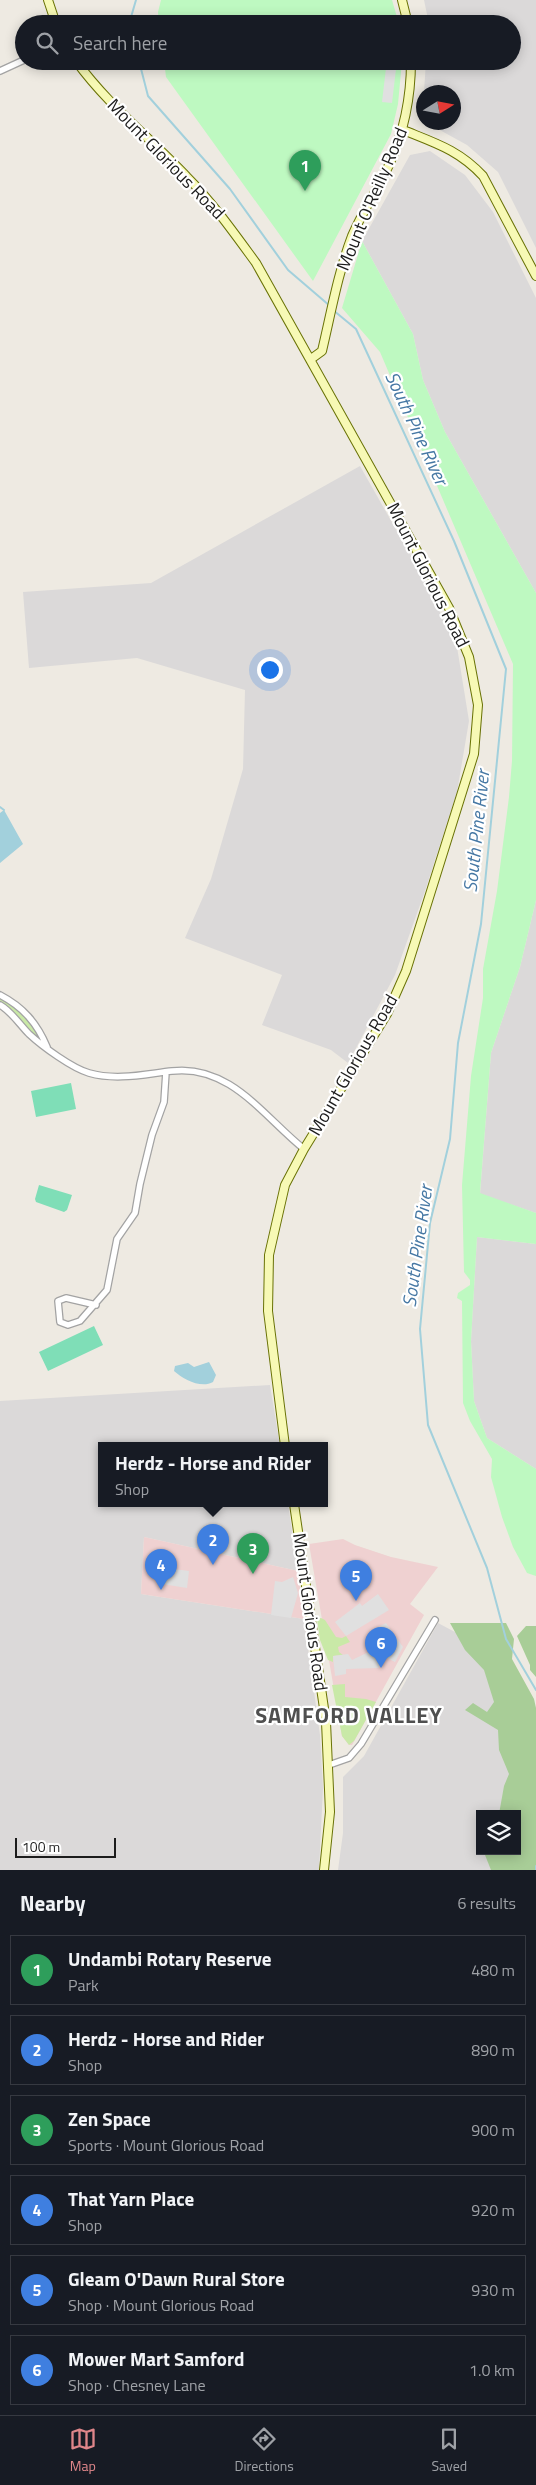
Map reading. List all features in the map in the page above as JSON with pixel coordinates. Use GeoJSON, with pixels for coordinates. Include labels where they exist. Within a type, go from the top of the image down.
{"type":"FeatureCollection","features":[{"type":"Feature","properties":{"kind":"main road"},"geometry":{"type":"LineString","coordinates":[[48,0],[53,15]]}},
{"type":"Feature","properties":{"kind":"main road"},"geometry":{"type":"LineString","coordinates":[[402,0],[406,15]]}},
{"type":"Feature","properties":{"kind":"main road","name":"Mount Glorious Road"},"geometry":{"type":"LineString","coordinates":[[82,70],[133,126],[187,176],[223,217],[256,263],[449,608],[469,656],[478,705],[474,754],[407,970],[387,1014],[304,1149],[285,1185],[269,1255],[268,1311],[277,1400],[284,1442]]}},
{"type":"Feature","properties":{"kind":"main road","name":"Mount O'Reilly Road"},"geometry":{"type":"LineString","coordinates":[[311,359],[322,351],[342,265],[353,234],[389,164],[403,130],[410,92],[411,70]]}},
{"type":"Feature","properties":{"kind":"main road"},"geometry":{"type":"LineString","coordinates":[[403,130],[453,150],[471,163],[484,176],[536,276]]}},
{"type":"Feature","properties":{"kind":"main road","name":"Mount Glorious Road"},"geometry":{"type":"LineString","coordinates":[[294,1507],[326,1722],[330,1812],[324,1870]]}},
{"type":"Feature","properties":{"kind":"street"},"geometry":{"type":"LineString","coordinates":[[0,71],[15,64]]}},
{"type":"Feature","properties":{"kind":"street"},"geometry":{"type":"LineString","coordinates":[[0,996],[15,1003],[38,1025],[47,1047]]}},
{"type":"Feature","properties":{"kind":"street"},"geometry":{"type":"LineString","coordinates":[[0,1005],[31,1036],[66,1063],[89,1073],[112,1077],[191,1070],[221,1078],[261,1108],[281,1130],[304,1149]]}},
{"type":"Feature","properties":{"kind":"street"},"geometry":{"type":"LineString","coordinates":[[96,1305],[66,1298],[58,1301],[60,1322],[68,1324],[80,1321],[96,1305],[107,1290],[118,1239],[135,1213],[152,1135],[164,1102],[166,1072]]}},
{"type":"Feature","properties":{"kind":"street"},"geometry":{"type":"LineString","coordinates":[[329,1765],[350,1758],[361,1744],[434,1620]]}},
{"type":"Feature","properties":{"kind":"shaded area"},"geometry":{"type":"Polygon","coordinates":[[[424,0],[536,0],[536,248],[498,172],[467,145],[440,130],[461,130],[461,85],[424,85],[425,70],[521,70],[521,15],[427,15],[424,0]]]}},
{"type":"Feature","properties":{"kind":"shaded area"},"geometry":{"type":"Polygon","coordinates":[[[386,70],[396,70],[392,103],[382,102],[386,70]]]}},
{"type":"Feature","properties":{"kind":"shaded area"},"geometry":{"type":"Polygon","coordinates":[[[430,151],[465,175],[493,212],[536,298],[536,593],[445,432],[423,380],[413,334],[362,241],[410,155],[430,151]]]}},
{"type":"Feature","properties":{"kind":"shaded area"},"geometry":{"type":"Polygon","coordinates":[[[360,466],[423,577],[457,647],[469,721],[457,792],[425,891],[395,975],[348,1063],[331,1050],[262,1025],[282,975],[185,938],[211,879],[243,769],[245,690],[137,658],[29,668],[23,592],[151,583],[360,466]]]}},
{"type":"Feature","properties":{"kind":"shaded area"},"geometry":{"type":"Polygon","coordinates":[[[536,900],[536,1213],[480,1194],[491,1053],[520,967],[536,900]]]}},
{"type":"Feature","properties":{"kind":"shaded area"},"geometry":{"type":"Polygon","coordinates":[[[477,1237],[536,1244],[536,1469],[487,1438],[474,1401],[471,1341],[477,1237]]]}},
{"type":"Feature","properties":{"kind":"shaded area"},"geometry":{"type":"Polygon","coordinates":[[[270,1385],[279,1442],[98,1442],[98,1507],[288,1507],[298,1571],[144,1537],[141,1594],[304,1619],[320,1735],[323,1788],[319,1870],[0,1870],[0,1401],[270,1385]]]}},
{"type":"Feature","properties":{"kind":"shaded area"},"geometry":{"type":"Polygon","coordinates":[[[144,1537],[298,1571],[304,1619],[141,1594],[144,1537]]]}},
{"type":"Feature","properties":{"kind":"shaded area"},"geometry":{"type":"Polygon","coordinates":[[[343,1539],[391,1557],[438,1567],[410,1604],[424,1615],[352,1745],[349,1745],[342,1736],[309,1544],[343,1539]]]}},
{"type":"Feature","properties":{"kind":"shaded area"},"geometry":{"type":"Polygon","coordinates":[[[158,1567],[189,1571],[187,1588],[156,1583],[158,1567]]]}},
{"type":"Feature","properties":{"kind":"shaded area"},"geometry":{"type":"Polygon","coordinates":[[[293,1577],[298,1593],[291,1618],[271,1615],[275,1581],[282,1582],[293,1577]]]}},
{"type":"Feature","properties":{"kind":"shaded area"},"geometry":{"type":"Polygon","coordinates":[[[378,1594],[389,1610],[346,1636],[335,1622],[360,1603],[362,1606],[378,1594]]]}},
{"type":"Feature","properties":{"kind":"shaded area"},"geometry":{"type":"Polygon","coordinates":[[[386,1623],[403,1647],[395,1662],[387,1658],[378,1668],[346,1669],[346,1674],[335,1676],[333,1656],[348,1654],[352,1660],[379,1647],[378,1645],[384,1641],[376,1628],[386,1623]]]}},
{"type":"Feature","properties":{"kind":"shaded area"},"geometry":{"type":"Polygon","coordinates":[[[438,1623],[500,1656],[516,1810],[476,1810],[476,1855],[512,1855],[514,1870],[338,1870],[343,1833],[343,1777],[364,1756],[438,1623]]]}},
{"type":"Feature","properties":{"kind":"green space"},"geometry":{"type":"Polygon","coordinates":[[[161,0],[392,0],[396,15],[158,15],[161,0]]]}},
{"type":"Feature","properties":{"kind":"green space"},"geometry":{"type":"Polygon","coordinates":[[[165,70],[401,70],[398,104],[391,134],[313,281],[166,77],[165,70]]]}},
{"type":"Feature","properties":{"kind":"green space"},"geometry":{"type":"Polygon","coordinates":[[[362,241],[413,334],[423,380],[445,432],[536,593],[536,900],[520,967],[491,1053],[480,1193],[536,1213],[536,1244],[477,1237],[471,1341],[474,1401],[487,1438],[536,1469],[536,1576],[527,1573],[513,1547],[491,1477],[492,1459],[470,1421],[463,1403],[462,1301],[457,1298],[458,1293],[470,1285],[470,1280],[464,1272],[462,1185],[471,1076],[483,998],[483,969],[497,891],[509,797],[512,761],[513,664],[380,352],[342,308],[362,241]]]}},
{"type":"Feature","properties":{"kind":"green space"},"geometry":{"type":"Polygon","coordinates":[[[0,995],[29,1017],[47,1047],[0,1005],[0,995]]]}},
{"type":"Feature","properties":{"kind":"green space"},"geometry":{"type":"Polygon","coordinates":[[[71,1083],[76,1109],[36,1117],[31,1091],[71,1083]]]}},
{"type":"Feature","properties":{"kind":"green space"},"geometry":{"type":"Polygon","coordinates":[[[39,1185],[72,1195],[67,1210],[64,1212],[36,1202],[35,1199],[39,1185]]]}},
{"type":"Feature","properties":{"kind":"green space"},"geometry":{"type":"Polygon","coordinates":[[[94,1326],[103,1345],[48,1371],[39,1352],[94,1326]]]}},
{"type":"Feature","properties":{"kind":"green space"},"geometry":{"type":"Polygon","coordinates":[[[317,1619],[325,1620],[336,1637],[342,1638],[346,1636],[350,1642],[338,1647],[339,1652],[343,1655],[333,1656],[333,1662],[328,1660],[320,1640],[317,1619]]]}},
{"type":"Feature","properties":{"kind":"green space"},"geometry":{"type":"Polygon","coordinates":[[[450,1623],[506,1623],[514,1639],[512,1659],[534,1699],[536,1708],[536,1870],[491,1870],[485,1855],[521,1855],[521,1810],[500,1810],[504,1786],[509,1774],[499,1750],[498,1730],[465,1710],[473,1703],[487,1712],[494,1702],[484,1670],[465,1650],[450,1623]]]}},
{"type":"Feature","properties":{"kind":"green space"},"geometry":{"type":"Polygon","coordinates":[[[526,1626],[536,1626],[536,1677],[530,1670],[530,1665],[517,1636],[526,1626]]]}},
{"type":"Feature","properties":{"kind":"green space"},"geometry":{"type":"Polygon","coordinates":[[[345,1684],[345,1697],[376,1702],[354,1741],[349,1745],[342,1736],[332,1685],[345,1684]]]}},
{"type":"Feature","properties":{"kind":"water"},"geometry":{"type":"Polygon","coordinates":[[[4,810],[23,844],[0,863],[0,813],[4,810]]]}},
{"type":"Feature","properties":{"kind":"water"},"geometry":{"type":"Polygon","coordinates":[[[209,1362],[216,1375],[213,1382],[208,1384],[192,1382],[174,1371],[175,1366],[188,1363],[194,1367],[209,1362]]]}},
{"type":"Feature","properties":{"kind":"waterway","name":"South Pine River"},"geometry":{"type":"LineString","coordinates":[[132,15],[136,0]]}},
{"type":"Feature","properties":{"kind":"waterway","name":"South Pine River"},"geometry":{"type":"LineString","coordinates":[[141,70],[148,96],[230,189],[288,270],[330,306]]}},
{"type":"Feature","properties":{"kind":"waterway","name":"South Pine River"},"geometry":{"type":"LineString","coordinates":[[333,310],[356,329],[454,541],[506,669],[481,924],[458,1043],[450,1139],[430,1223],[420,1329],[428,1425],[487,1568],[506,1639],[536,1690]]}},
{"type":"Feature","properties":{"kind":"waterway"},"geometry":{"type":"LineString","coordinates":[[0,807],[4,810]]}},
{"type":"Feature","properties":{"kind":"place","name":"Undambi Rotary Reserve"},"geometry":{"type":"Point","coordinates":[305,191]}},
{"type":"Feature","properties":{"kind":"place","name":"Herdz - Horse and Rider"},"geometry":{"type":"Point","coordinates":[213,1565]}},
{"type":"Feature","properties":{"kind":"place","name":"Zen Space"},"geometry":{"type":"Point","coordinates":[253,1574]}},
{"type":"Feature","properties":{"kind":"place","name":"That Yarn Place"},"geometry":{"type":"Point","coordinates":[161,1590]}},
{"type":"Feature","properties":{"kind":"place","name":"Gleam O'Dawn Rural Store"},"geometry":{"type":"Point","coordinates":[356,1601]}},
{"type":"Feature","properties":{"kind":"place","name":"Mower Mart Samford"},"geometry":{"type":"Point","coordinates":[381,1668]}},
{"type":"Feature","properties":{"kind":"district","name":"SAMFORD VALLEY"},"geometry":{"type":"Point","coordinates":[349,1715]}}]}
